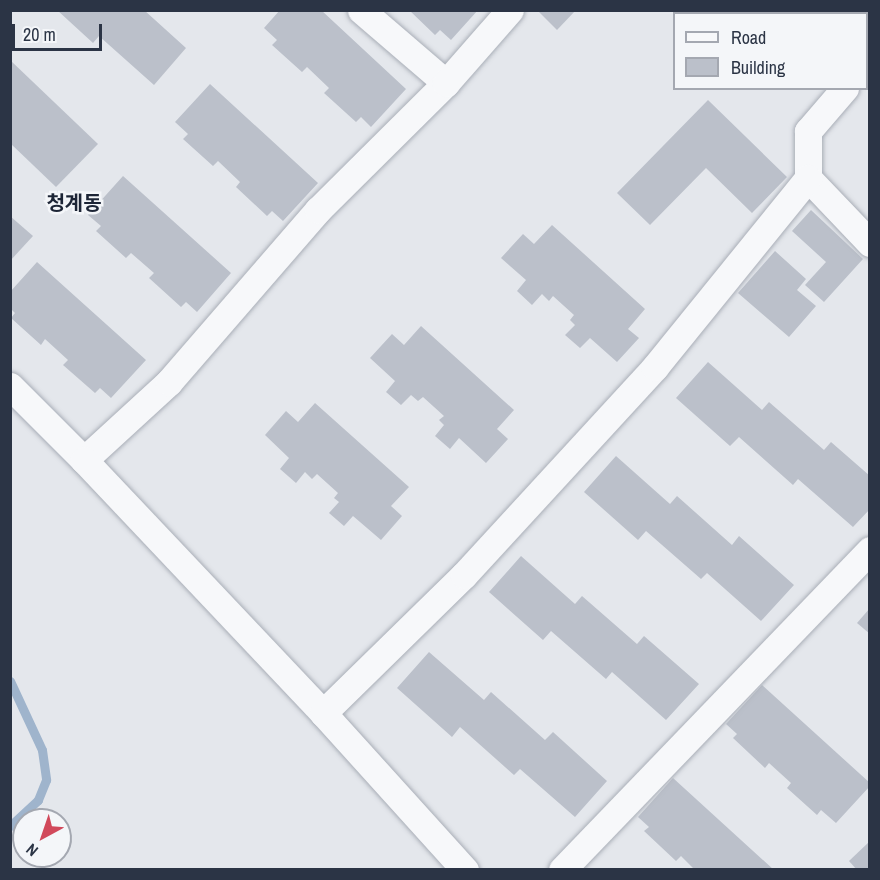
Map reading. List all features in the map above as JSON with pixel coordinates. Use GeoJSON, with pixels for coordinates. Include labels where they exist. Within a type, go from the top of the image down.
{"type":"FeatureCollection","features":[{"type":"Feature","properties":{"kind":"street"},"geometry":{"type":"LineString","coordinates":[[361,10],[446,83]]}},
{"type":"Feature","properties":{"kind":"street"},"geometry":{"type":"LineString","coordinates":[[84,460],[169,382],[318,210],[446,83],[510,10]]}},
{"type":"Feature","properties":{"kind":"street"},"geometry":{"type":"LineString","coordinates":[[323,713],[464,575],[654,367],[808,178],[808,131],[843,90]]}},
{"type":"Feature","properties":{"kind":"street"},"geometry":{"type":"LineString","coordinates":[[808,178],[870,243]]}},
{"type":"Feature","properties":{"kind":"street"},"geometry":{"type":"LineString","coordinates":[[10,386],[84,460],[323,713],[465,870]]}},
{"type":"Feature","properties":{"kind":"street"},"geometry":{"type":"LineString","coordinates":[[562,870],[870,550]]}},
{"type":"Feature","properties":{"kind":"building"},"geometry":{"type":"Polygon","coordinates":[[[57,10],[144,10],[186,48],[154,85],[99,36],[93,43],[57,10]]]}},
{"type":"Feature","properties":{"kind":"building"},"geometry":{"type":"Polygon","coordinates":[[[280,10],[321,10],[406,89],[371,127],[361,117],[356,122],[324,93],[329,88],[307,67],[302,72],[272,45],[277,40],[264,28],[280,10]]]}},
{"type":"Feature","properties":{"kind":"building"},"geometry":{"type":"Polygon","coordinates":[[[409,10],[478,10],[451,40],[440,30],[435,35],[409,10]]]}},
{"type":"Feature","properties":{"kind":"building"},"geometry":{"type":"Polygon","coordinates":[[[537,10],[576,10],[557,30],[537,10]]]}},
{"type":"Feature","properties":{"kind":"building"},"geometry":{"type":"Polygon","coordinates":[[[10,60],[98,144],[56,187],[10,143],[10,60]]]}},
{"type":"Feature","properties":{"kind":"building"},"geometry":{"type":"Polygon","coordinates":[[[210,84],[318,183],[283,221],[272,211],[267,216],[236,187],[240,182],[218,161],[213,166],[183,139],[188,134],[175,122],[210,84]]]}},
{"type":"Feature","properties":{"kind":"building"},"geometry":{"type":"Polygon","coordinates":[[[708,100],[787,177],[752,213],[706,168],[650,225],[617,193],[708,100]]]}},
{"type":"Feature","properties":{"kind":"building"},"geometry":{"type":"Polygon","coordinates":[[[123,176],[231,273],[197,312],[186,302],[181,307],[149,278],[154,273],[131,253],[126,258],[96,231],[101,226],[88,215],[123,176]]]}},
{"type":"Feature","properties":{"kind":"building"},"geometry":{"type":"Polygon","coordinates":[[[811,210],[863,259],[824,302],[805,285],[826,262],[792,231],[811,210]]]}},
{"type":"Feature","properties":{"kind":"building"},"geometry":{"type":"Polygon","coordinates":[[[10,216],[33,236],[10,261],[10,216]]]}},
{"type":"Feature","properties":{"kind":"building"},"geometry":{"type":"Polygon","coordinates":[[[552,225],[645,309],[628,329],[639,338],[617,362],[590,338],[580,348],[565,335],[575,325],[570,320],[574,315],[553,296],[549,301],[542,294],[532,305],[517,291],[526,280],[501,258],[523,234],[534,244],[552,225]]]}},
{"type":"Feature","properties":{"kind":"building"},"geometry":{"type":"Polygon","coordinates":[[[775,251],[806,279],[797,290],[816,306],[789,337],[738,293],[775,251]]]}},
{"type":"Feature","properties":{"kind":"building"},"geometry":{"type":"Polygon","coordinates":[[[37,262],[146,360],[111,398],[100,388],[95,393],[63,365],[68,360],[45,339],[41,345],[11,318],[15,313],[10,308],[10,292],[37,262]]]}},
{"type":"Feature","properties":{"kind":"building"},"geometry":{"type":"Polygon","coordinates":[[[421,326],[514,410],[497,429],[508,439],[486,463],[459,438],[450,449],[435,436],[444,425],[439,420],[444,416],[423,397],[418,401],[411,395],[401,405],[386,392],[395,381],[370,358],[392,334],[404,345],[421,326]]]}},
{"type":"Feature","properties":{"kind":"building"},"geometry":{"type":"Polygon","coordinates":[[[708,362],[762,410],[769,402],[824,450],[831,442],[870,476],[870,509],[853,527],[798,479],[793,485],[739,437],[730,446],[676,398],[708,362]]]}},
{"type":"Feature","properties":{"kind":"building"},"geometry":{"type":"Polygon","coordinates":[[[315,403],[409,487],[391,506],[402,516],[381,540],[353,516],[344,526],[329,513],[339,502],[334,498],[338,493],[317,474],[312,479],[305,472],[296,483],[280,469],[289,458],[265,435],[286,411],[298,422],[315,403]]]}},
{"type":"Feature","properties":{"kind":"building"},"geometry":{"type":"Polygon","coordinates":[[[616,456],[670,504],[677,496],[732,545],[739,536],[794,585],[761,621],[707,573],[701,579],[646,531],[638,540],[584,492],[616,456]]]}},
{"type":"Feature","properties":{"kind":"building"},"geometry":{"type":"Polygon","coordinates":[[[521,556],[575,604],[582,596],[637,644],[644,636],[699,684],[666,720],[612,672],[606,679],[551,631],[543,640],[489,592],[521,556]]]}},
{"type":"Feature","properties":{"kind":"building"},"geometry":{"type":"Polygon","coordinates":[[[870,608],[870,634],[857,623],[870,608]]]}},
{"type":"Feature","properties":{"kind":"building"},"geometry":{"type":"Polygon","coordinates":[[[429,652],[484,700],[491,692],[545,740],[553,732],[607,781],[575,817],[520,769],[514,775],[460,727],[452,737],[397,688],[429,652]]]}},
{"type":"Feature","properties":{"kind":"building"},"geometry":{"type":"Polygon","coordinates":[[[762,685],[870,783],[870,786],[836,823],[821,810],[817,815],[787,788],[791,783],[769,763],[765,768],[733,738],[737,734],[726,724],[762,685]]]}},
{"type":"Feature","properties":{"kind":"building"},"geometry":{"type":"Polygon","coordinates":[[[673,778],[774,870],[695,870],[681,856],[676,861],[644,831],[649,827],[638,817],[673,778]]]}},
{"type":"Feature","properties":{"kind":"building"},"geometry":{"type":"Polygon","coordinates":[[[870,841],[870,870],[857,870],[849,861],[870,841]]]}},
{"type":"Feature","properties":{"kind":"waterway"},"geometry":{"type":"LineString","coordinates":[[10,681],[42,750],[46,780],[38,800],[10,826]]}},
{"type":"Feature","properties":{"kind":"district","name":"청계동"},"geometry":{"type":"Point","coordinates":[74,202]}}]}
